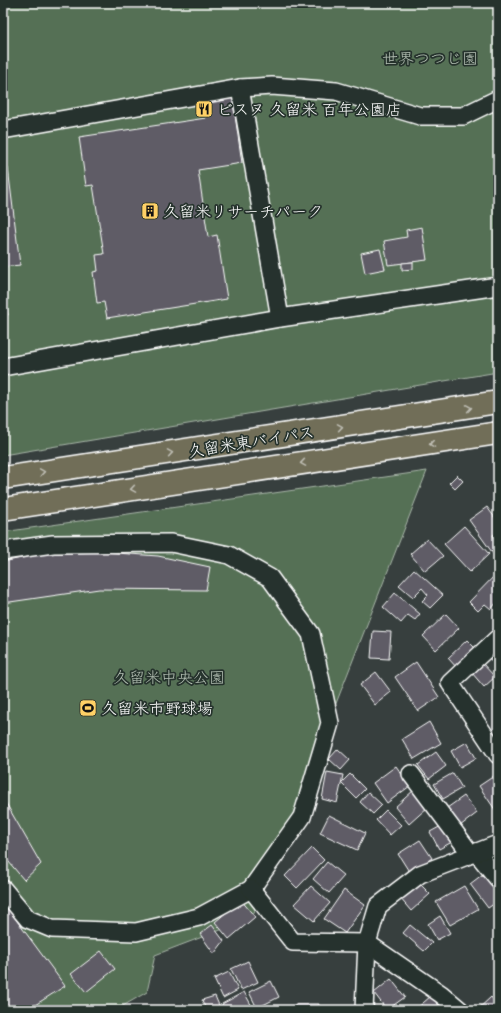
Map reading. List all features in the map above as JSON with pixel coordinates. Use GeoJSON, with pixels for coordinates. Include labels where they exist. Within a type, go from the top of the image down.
{"type":"FeatureCollection","features":[{"type":"Feature","properties":{"kind":"highway","name":"久留米東バイパス"},"geometry":{"type":"LineString","coordinates":[[3,478],[498,402]]}},
{"type":"Feature","properties":{"kind":"highway","name":"久留米東バイパス"},"geometry":{"type":"LineString","coordinates":[[3,509],[498,433]]}},
{"type":"Feature","properties":{"kind":"street"},"geometry":{"type":"LineString","coordinates":[[3,130],[240,88],[272,86],[336,91],[420,116],[463,116],[498,99]]}},
{"type":"Feature","properties":{"kind":"street"},"geometry":{"type":"LineString","coordinates":[[240,88],[280,318]]}},
{"type":"Feature","properties":{"kind":"street"},"geometry":{"type":"LineString","coordinates":[[3,367],[280,318],[498,286]]}},
{"type":"Feature","properties":{"kind":"street"},"geometry":{"type":"LineString","coordinates":[[3,551],[52,544],[172,543],[229,555],[270,578],[311,634],[330,723],[302,817],[251,889],[199,917],[136,932],[52,929],[28,919],[3,889]]}},
{"type":"Feature","properties":{"kind":"street"},"geometry":{"type":"LineString","coordinates":[[498,638],[450,683],[498,755]]}},
{"type":"Feature","properties":{"kind":"street"},"geometry":{"type":"LineString","coordinates":[[411,774],[474,853],[498,879]]}},
{"type":"Feature","properties":{"kind":"street"},"geometry":{"type":"LineString","coordinates":[[364,1010],[367,943],[378,906],[420,874],[498,844]]}},
{"type":"Feature","properties":{"kind":"street"},"geometry":{"type":"LineString","coordinates":[[251,889],[293,942],[367,943],[441,994],[460,1010]]}},
{"type":"Feature","properties":{"kind":"green space","name":"世界つつじ園"},"geometry":{"type":"Polygon","coordinates":[[[3,3],[498,3],[498,372],[3,455],[3,3]]]}},
{"type":"Feature","properties":{"kind":"green space","name":"久留米中央公園"},"geometry":{"type":"Polygon","coordinates":[[[427,471],[252,918],[155,955],[147,992],[116,1010],[3,1010],[3,532],[427,471]]]}},
{"type":"Feature","properties":{"kind":"building","name":"久留米リサーチパーク"},"geometry":{"type":"Polygon","coordinates":[[[231,88],[242,163],[198,170],[208,237],[217,235],[227,299],[107,318],[104,302],[97,303],[93,272],[98,271],[96,255],[104,254],[93,185],[86,186],[79,137],[206,118],[203,99],[231,88]]]}},
{"type":"Feature","properties":{"kind":"building"},"geometry":{"type":"Polygon","coordinates":[[[8,168],[20,265],[3,267],[3,169],[8,168]]]}},
{"type":"Feature","properties":{"kind":"building"},"geometry":{"type":"Polygon","coordinates":[[[422,227],[427,260],[388,265],[384,241],[407,237],[406,230],[422,227]]]}},
{"type":"Feature","properties":{"kind":"building"},"geometry":{"type":"Polygon","coordinates":[[[380,249],[385,269],[365,273],[361,253],[380,249]]]}},
{"type":"Feature","properties":{"kind":"building"},"geometry":{"type":"Polygon","coordinates":[[[413,262],[413,269],[402,270],[402,263],[413,262]]]}},
{"type":"Feature","properties":{"kind":"building"},"geometry":{"type":"Polygon","coordinates":[[[3,291],[8,315],[3,316],[3,291]]]}},
{"type":"Feature","properties":{"kind":"building"},"geometry":{"type":"Polygon","coordinates":[[[457,475],[463,481],[455,489],[449,483],[457,475]]]}},
{"type":"Feature","properties":{"kind":"building"},"geometry":{"type":"Polygon","coordinates":[[[487,507],[498,522],[498,531],[493,535],[495,539],[498,537],[498,552],[494,555],[469,520],[487,507]]]}},
{"type":"Feature","properties":{"kind":"building"},"geometry":{"type":"Polygon","coordinates":[[[464,526],[489,554],[470,572],[444,544],[464,526]]]}},
{"type":"Feature","properties":{"kind":"building"},"geometry":{"type":"Polygon","coordinates":[[[427,539],[443,556],[425,571],[410,554],[427,539]]]}},
{"type":"Feature","properties":{"kind":"building"},"geometry":{"type":"Polygon","coordinates":[[[102,552],[158,556],[210,567],[206,590],[99,589],[3,603],[3,562],[40,554],[102,552]]]}},
{"type":"Feature","properties":{"kind":"building"},"geometry":{"type":"Polygon","coordinates":[[[414,569],[443,595],[430,608],[422,601],[428,595],[422,588],[413,597],[399,585],[414,569]]]}},
{"type":"Feature","properties":{"kind":"building"},"geometry":{"type":"Polygon","coordinates":[[[498,572],[498,601],[491,609],[485,604],[478,611],[469,602],[498,572]]]}},
{"type":"Feature","properties":{"kind":"building"},"geometry":{"type":"Polygon","coordinates":[[[395,593],[420,614],[415,620],[408,615],[401,623],[383,607],[395,593]]]}},
{"type":"Feature","properties":{"kind":"building"},"geometry":{"type":"Polygon","coordinates":[[[446,614],[459,628],[436,650],[423,636],[446,614]]]}},
{"type":"Feature","properties":{"kind":"building"},"geometry":{"type":"Polygon","coordinates":[[[373,631],[391,632],[389,659],[371,658],[373,631]]]}},
{"type":"Feature","properties":{"kind":"building"},"geometry":{"type":"Polygon","coordinates":[[[467,640],[477,650],[457,668],[448,658],[467,640]]]}},
{"type":"Feature","properties":{"kind":"building"},"geometry":{"type":"Polygon","coordinates":[[[498,647],[498,668],[488,657],[498,647]]]}},
{"type":"Feature","properties":{"kind":"building"},"geometry":{"type":"Polygon","coordinates":[[[416,662],[439,697],[418,711],[395,677],[416,662]]]}},
{"type":"Feature","properties":{"kind":"building"},"geometry":{"type":"Polygon","coordinates":[[[482,663],[495,677],[484,687],[472,673],[482,663]]]}},
{"type":"Feature","properties":{"kind":"building"},"geometry":{"type":"Polygon","coordinates":[[[376,672],[391,692],[375,705],[360,685],[376,672]]]}},
{"type":"Feature","properties":{"kind":"building"},"geometry":{"type":"Polygon","coordinates":[[[429,722],[441,743],[414,759],[402,739],[429,722]]]}},
{"type":"Feature","properties":{"kind":"building"},"geometry":{"type":"Polygon","coordinates":[[[467,742],[476,758],[460,767],[451,751],[467,742]]]}},
{"type":"Feature","properties":{"kind":"building"},"geometry":{"type":"Polygon","coordinates":[[[338,749],[350,760],[341,770],[329,759],[338,749]]]}},
{"type":"Feature","properties":{"kind":"building"},"geometry":{"type":"Polygon","coordinates":[[[436,752],[446,766],[429,779],[418,765],[436,752]]]}},
{"type":"Feature","properties":{"kind":"building"},"geometry":{"type":"Polygon","coordinates":[[[396,766],[410,786],[387,803],[373,783],[396,766]]]}},
{"type":"Feature","properties":{"kind":"building"},"geometry":{"type":"Polygon","coordinates":[[[327,772],[343,775],[337,803],[322,799],[327,772]]]}},
{"type":"Feature","properties":{"kind":"building"},"geometry":{"type":"Polygon","coordinates":[[[453,773],[462,788],[443,799],[434,784],[453,773]]]}},
{"type":"Feature","properties":{"kind":"building"},"geometry":{"type":"Polygon","coordinates":[[[350,774],[365,789],[356,798],[341,783],[350,774]]]}},
{"type":"Feature","properties":{"kind":"building"},"geometry":{"type":"Polygon","coordinates":[[[497,774],[498,775],[498,814],[479,786],[497,774]]]}},
{"type":"Feature","properties":{"kind":"building"},"geometry":{"type":"Polygon","coordinates":[[[414,790],[428,807],[409,824],[395,807],[414,790]]]}},
{"type":"Feature","properties":{"kind":"building"},"geometry":{"type":"Polygon","coordinates":[[[368,792],[382,805],[373,814],[360,802],[368,792]]]}},
{"type":"Feature","properties":{"kind":"building"},"geometry":{"type":"Polygon","coordinates":[[[464,796],[477,813],[460,826],[447,808],[464,796]]]}},
{"type":"Feature","properties":{"kind":"building"},"geometry":{"type":"Polygon","coordinates":[[[3,798],[41,864],[24,880],[3,855],[3,798]]]}},
{"type":"Feature","properties":{"kind":"building"},"geometry":{"type":"Polygon","coordinates":[[[386,810],[401,825],[390,835],[376,820],[386,810]]]}},
{"type":"Feature","properties":{"kind":"building"},"geometry":{"type":"Polygon","coordinates":[[[329,815],[365,833],[357,850],[320,833],[329,815]]]}},
{"type":"Feature","properties":{"kind":"building"},"geometry":{"type":"Polygon","coordinates":[[[443,825],[452,842],[439,849],[430,832],[443,825]]]}},
{"type":"Feature","properties":{"kind":"building"},"geometry":{"type":"Polygon","coordinates":[[[420,840],[432,858],[410,873],[398,854],[420,840]]]}},
{"type":"Feature","properties":{"kind":"building"},"geometry":{"type":"Polygon","coordinates":[[[312,848],[324,860],[297,888],[285,876],[312,848]]]}},
{"type":"Feature","properties":{"kind":"building"},"geometry":{"type":"Polygon","coordinates":[[[327,862],[344,876],[329,893],[313,879],[327,862]]]}},
{"type":"Feature","properties":{"kind":"building"},"geometry":{"type":"Polygon","coordinates":[[[487,871],[498,886],[498,901],[488,908],[470,884],[487,871]]]}},
{"type":"Feature","properties":{"kind":"building"},"geometry":{"type":"Polygon","coordinates":[[[418,882],[430,894],[411,911],[400,898],[418,882]]]}},
{"type":"Feature","properties":{"kind":"building"},"geometry":{"type":"Polygon","coordinates":[[[311,886],[330,903],[314,921],[294,904],[311,886]]]}},
{"type":"Feature","properties":{"kind":"building"},"geometry":{"type":"Polygon","coordinates":[[[464,886],[478,909],[450,925],[436,902],[464,886]]]}},
{"type":"Feature","properties":{"kind":"building"},"geometry":{"type":"Polygon","coordinates":[[[344,890],[365,905],[345,933],[324,919],[344,890]]]}},
{"type":"Feature","properties":{"kind":"building"},"geometry":{"type":"Polygon","coordinates":[[[241,900],[255,917],[229,939],[215,922],[241,900]]]}},
{"type":"Feature","properties":{"kind":"building"},"geometry":{"type":"Polygon","coordinates":[[[3,902],[65,986],[27,1010],[3,1010],[3,902]]]}},
{"type":"Feature","properties":{"kind":"building"},"geometry":{"type":"Polygon","coordinates":[[[440,916],[450,933],[437,940],[428,924],[440,916]]]}},
{"type":"Feature","properties":{"kind":"building"},"geometry":{"type":"Polygon","coordinates":[[[212,925],[224,941],[214,954],[200,934],[212,925]]]}},
{"type":"Feature","properties":{"kind":"building"},"geometry":{"type":"Polygon","coordinates":[[[410,925],[432,943],[424,951],[403,933],[410,925]]]}},
{"type":"Feature","properties":{"kind":"building"},"geometry":{"type":"Polygon","coordinates":[[[101,951],[115,969],[86,992],[71,974],[101,951]]]}},
{"type":"Feature","properties":{"kind":"building"},"geometry":{"type":"Polygon","coordinates":[[[248,961],[258,982],[241,990],[231,969],[248,961]]]}},
{"type":"Feature","properties":{"kind":"building"},"geometry":{"type":"Polygon","coordinates":[[[229,972],[238,990],[223,998],[214,979],[229,972]]]}},
{"type":"Feature","properties":{"kind":"building"},"geometry":{"type":"Polygon","coordinates":[[[391,979],[405,997],[387,1010],[374,993],[391,979]]]}},
{"type":"Feature","properties":{"kind":"building"},"geometry":{"type":"Polygon","coordinates":[[[271,981],[279,997],[257,1008],[249,992],[271,981]]]}},
{"type":"Feature","properties":{"kind":"building"},"geometry":{"type":"Polygon","coordinates":[[[244,992],[254,1010],[225,1010],[222,1004],[244,992]]]}},
{"type":"Feature","properties":{"kind":"building"},"geometry":{"type":"Polygon","coordinates":[[[215,996],[221,1010],[206,1010],[202,1000],[215,996]]]}},
{"type":"Feature","properties":{"kind":"building"},"geometry":{"type":"Polygon","coordinates":[[[431,996],[443,1010],[415,1010],[431,996]]]}},
{"type":"Feature","properties":{"kind":"building"},"geometry":{"type":"Polygon","coordinates":[[[491,997],[498,1005],[498,1010],[477,1010],[491,997]]]}},
{"type":"Feature","properties":{"kind":"building"},"geometry":{"type":"Polygon","coordinates":[[[295,1004],[319,1004],[318,1010],[295,1010],[295,1004]]]}},
{"type":"Feature","properties":{"kind":"place","name":"ビスヌ 久留米 百年公園店"},"geometry":{"type":"Point","coordinates":[204,109]}},
{"type":"Feature","properties":{"kind":"place","name":"久留米リサーチパーク"},"geometry":{"type":"Point","coordinates":[150,211]}},
{"type":"Feature","properties":{"kind":"place","name":"久留米市野球場"},"geometry":{"type":"Point","coordinates":[88,708]}}]}
